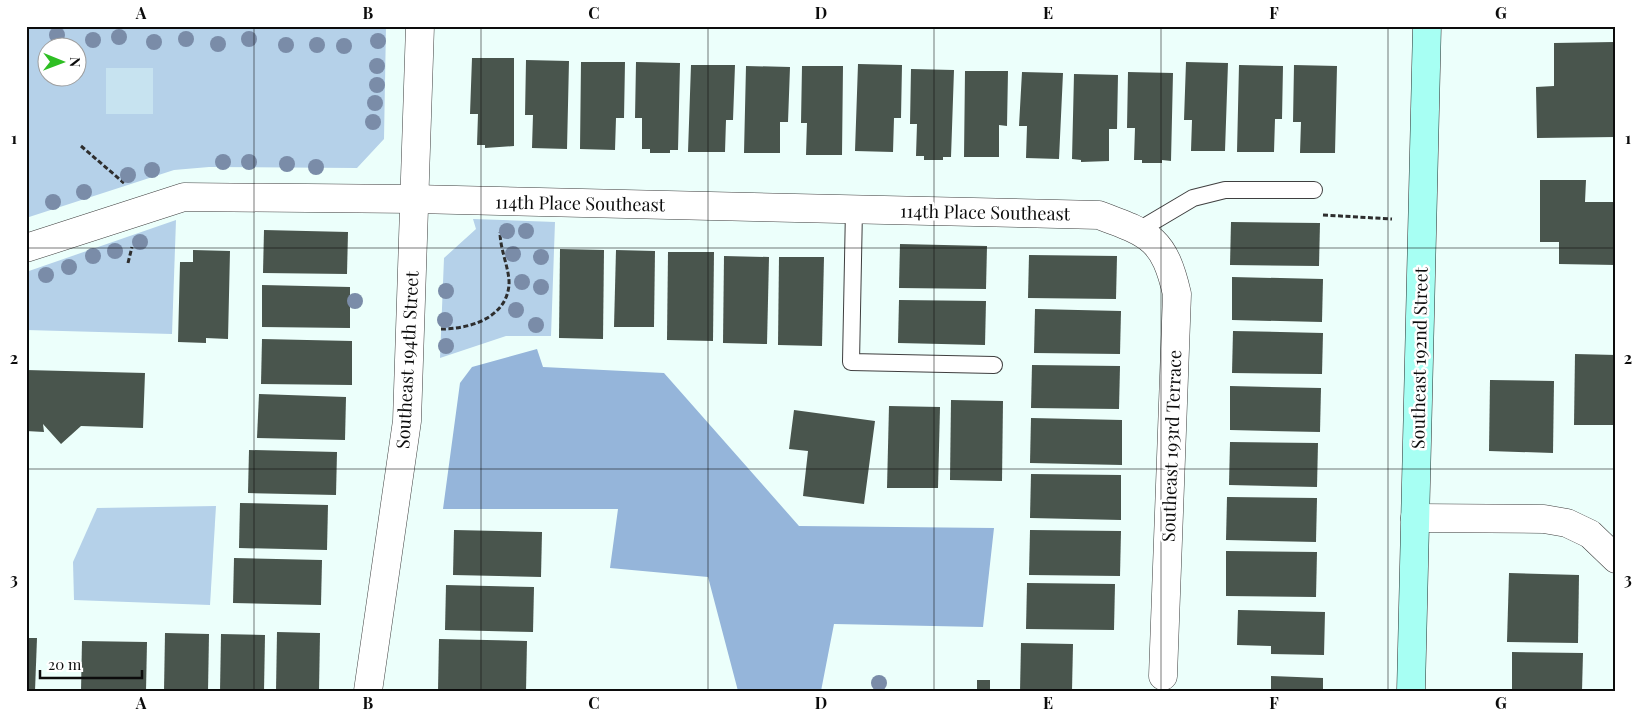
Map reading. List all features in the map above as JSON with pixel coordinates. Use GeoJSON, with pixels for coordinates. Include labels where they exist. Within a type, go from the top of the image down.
{"type":"FeatureCollection","features":[{"type":"Feature","properties":{"kind":"street","name":"Southeast 194th Street"},"geometry":{"type":"LineString","coordinates":[[368,691],[407,421],[420,26]]}},
{"type":"Feature","properties":{"kind":"street","name":"Southeast 192nd Street"},"geometry":{"type":"LineString","coordinates":[[1411,691],[1428,26]]}},
{"type":"Feature","properties":{"kind":"street","name":"114th Place Southeast"},"geometry":{"type":"LineString","coordinates":[[26,248],[184,197],[414,199],[1099,215],[1139,230]]}},
{"type":"Feature","properties":{"kind":"street","name":"Southeast 193rd Terrace"},"geometry":{"type":"LineString","coordinates":[[1139,230],[1160,248],[1170,266],[1177,294],[1168,684]]}},
{"type":"Feature","properties":{"kind":"street"},"geometry":{"type":"LineString","coordinates":[[1415,518],[1544,519],[1567,523],[1590,534],[1616,559]]}},
{"type":"Feature","properties":{"kind":"lane"},"geometry":{"type":"LineString","coordinates":[[1139,230],[1193,198],[1225,190],[1312,190]]}},
{"type":"Feature","properties":{"kind":"lane"},"geometry":{"type":"LineString","coordinates":[[854,210],[851,362],[994,365]]}},
{"type":"Feature","properties":{"kind":"path"},"geometry":{"type":"LineString","coordinates":[[81,146],[151,207]]}},
{"type":"Feature","properties":{"kind":"path"},"geometry":{"type":"LineString","coordinates":[[1312,190],[1308,214],[1423,221]]}},
{"type":"Feature","properties":{"kind":"path"},"geometry":{"type":"LineString","coordinates":[[410,329],[458,329],[476,324],[490,316],[499,307],[507,293],[509,283],[500,244],[502,201]]}},
{"type":"Feature","properties":{"kind":"shaded area"},"geometry":{"type":"Polygon","coordinates":[[[26,26],[386,26],[384,139],[357,168],[209,167],[174,170],[26,218],[26,26]]]}},
{"type":"Feature","properties":{"kind":"shaded area"},"geometry":{"type":"Polygon","coordinates":[[[106,68],[153,68],[153,114],[106,114],[106,68]]]}},
{"type":"Feature","properties":{"kind":"shaded area"},"geometry":{"type":"Polygon","coordinates":[[[473,219],[555,222],[551,336],[506,336],[440,358],[444,258],[476,229],[473,219]]]}},
{"type":"Feature","properties":{"kind":"shaded area"},"geometry":{"type":"Polygon","coordinates":[[[176,220],[172,334],[26,330],[26,272],[176,220]]]}},
{"type":"Feature","properties":{"kind":"shaded area"},"geometry":{"type":"Polygon","coordinates":[[[537,349],[543,367],[664,373],[799,526],[994,528],[983,627],[834,624],[821,691],[738,691],[708,577],[610,568],[618,509],[443,509],[460,383],[472,367],[537,349]]]}},
{"type":"Feature","properties":{"kind":"shaded area"},"geometry":{"type":"Polygon","coordinates":[[[216,506],[210,605],[74,600],[73,562],[97,508],[216,506]]]}},
{"type":"Feature","properties":{"kind":"building"},"geometry":{"type":"Polygon","coordinates":[[[1614,42],[1616,137],[1537,138],[1536,87],[1554,86],[1554,43],[1614,42]]]}},
{"type":"Feature","properties":{"kind":"building"},"geometry":{"type":"Polygon","coordinates":[[[472,58],[514,58],[514,146],[485,148],[485,145],[477,145],[478,114],[470,114],[472,58]]]}},
{"type":"Feature","properties":{"kind":"building"},"geometry":{"type":"Polygon","coordinates":[[[526,60],[569,61],[567,149],[532,148],[533,115],[525,115],[526,60]]]}},
{"type":"Feature","properties":{"kind":"building"},"geometry":{"type":"Polygon","coordinates":[[[581,62],[625,62],[624,118],[616,118],[615,150],[580,149],[581,62]]]}},
{"type":"Feature","properties":{"kind":"building"},"geometry":{"type":"Polygon","coordinates":[[[636,62],[680,63],[678,150],[670,150],[670,153],[650,153],[650,149],[642,149],[642,118],[635,118],[636,62]]]}},
{"type":"Feature","properties":{"kind":"building"},"geometry":{"type":"Polygon","coordinates":[[[1186,62],[1228,63],[1225,151],[1191,151],[1192,120],[1184,120],[1186,62]]]}},
{"type":"Feature","properties":{"kind":"building"},"geometry":{"type":"Polygon","coordinates":[[[858,64],[902,65],[901,118],[894,118],[893,152],[855,151],[858,64]]]}},
{"type":"Feature","properties":{"kind":"building"},"geometry":{"type":"Polygon","coordinates":[[[691,65],[735,65],[733,120],[726,120],[725,152],[688,152],[691,65]]]}},
{"type":"Feature","properties":{"kind":"building"},"geometry":{"type":"Polygon","coordinates":[[[1239,65],[1283,66],[1282,119],[1275,119],[1274,152],[1237,152],[1239,65]]]}},
{"type":"Feature","properties":{"kind":"building"},"geometry":{"type":"Polygon","coordinates":[[[1294,65],[1337,66],[1335,153],[1300,153],[1301,122],[1293,122],[1294,65]]]}},
{"type":"Feature","properties":{"kind":"building"},"geometry":{"type":"Polygon","coordinates":[[[746,66],[790,67],[788,122],[780,122],[780,153],[744,153],[746,66]]]}},
{"type":"Feature","properties":{"kind":"building"},"geometry":{"type":"Polygon","coordinates":[[[802,66],[843,66],[842,155],[806,155],[807,123],[801,123],[802,66]]]}},
{"type":"Feature","properties":{"kind":"building"},"geometry":{"type":"Polygon","coordinates":[[[911,69],[954,70],[951,157],[943,157],[943,160],[924,160],[924,156],[916,156],[917,124],[910,124],[911,69]]]}},
{"type":"Feature","properties":{"kind":"building"},"geometry":{"type":"Polygon","coordinates":[[[965,71],[1008,71],[1007,126],[999,125],[999,157],[964,157],[965,71]]]}},
{"type":"Feature","properties":{"kind":"building"},"geometry":{"type":"Polygon","coordinates":[[[1022,72],[1063,73],[1059,159],[1026,158],[1027,126],[1019,126],[1022,72]]]}},
{"type":"Feature","properties":{"kind":"building"},"geometry":{"type":"Polygon","coordinates":[[[1128,72],[1173,73],[1171,161],[1162,160],[1162,163],[1142,163],[1142,160],[1134,160],[1135,128],[1127,128],[1128,72]]]}},
{"type":"Feature","properties":{"kind":"building"},"geometry":{"type":"Polygon","coordinates":[[[1074,74],[1118,75],[1117,129],[1109,129],[1109,161],[1081,162],[1081,160],[1072,159],[1074,74]]]}},
{"type":"Feature","properties":{"kind":"building"},"geometry":{"type":"Polygon","coordinates":[[[1540,180],[1586,180],[1585,202],[1616,202],[1616,265],[1559,264],[1559,242],[1540,242],[1540,180]]]}},
{"type":"Feature","properties":{"kind":"building"},"geometry":{"type":"Polygon","coordinates":[[[1231,222],[1320,223],[1319,266],[1230,265],[1231,222]]]}},
{"type":"Feature","properties":{"kind":"building"},"geometry":{"type":"Polygon","coordinates":[[[264,230],[348,232],[347,274],[263,273],[264,230]]]}},
{"type":"Feature","properties":{"kind":"building"},"geometry":{"type":"Polygon","coordinates":[[[900,244],[987,246],[986,289],[899,288],[900,244]]]}},
{"type":"Feature","properties":{"kind":"building"},"geometry":{"type":"Polygon","coordinates":[[[560,249],[604,250],[603,339],[559,338],[560,249]]]}},
{"type":"Feature","properties":{"kind":"building"},"geometry":{"type":"Polygon","coordinates":[[[193,250],[230,251],[228,339],[206,338],[206,343],[178,342],[180,262],[193,262],[193,250]]]}},
{"type":"Feature","properties":{"kind":"building"},"geometry":{"type":"Polygon","coordinates":[[[616,250],[655,251],[654,327],[614,327],[616,250]]]}},
{"type":"Feature","properties":{"kind":"building"},"geometry":{"type":"Polygon","coordinates":[[[668,252],[714,252],[713,341],[667,340],[668,252]]]}},
{"type":"Feature","properties":{"kind":"building"},"geometry":{"type":"Polygon","coordinates":[[[1029,255],[1117,256],[1116,299],[1028,298],[1029,255]]]}},
{"type":"Feature","properties":{"kind":"building"},"geometry":{"type":"Polygon","coordinates":[[[724,256],[769,257],[767,344],[723,343],[724,256]]]}},
{"type":"Feature","properties":{"kind":"building"},"geometry":{"type":"Polygon","coordinates":[[[779,257],[824,257],[822,346],[778,345],[779,257]]]}},
{"type":"Feature","properties":{"kind":"building"},"geometry":{"type":"Polygon","coordinates":[[[1232,277],[1323,279],[1322,322],[1232,320],[1232,277]]]}},
{"type":"Feature","properties":{"kind":"building"},"geometry":{"type":"Polygon","coordinates":[[[262,285],[350,287],[350,328],[262,327],[262,285]]]}},
{"type":"Feature","properties":{"kind":"building"},"geometry":{"type":"Polygon","coordinates":[[[899,300],[986,301],[985,345],[898,343],[899,300]]]}},
{"type":"Feature","properties":{"kind":"building"},"geometry":{"type":"Polygon","coordinates":[[[1035,309],[1121,311],[1120,354],[1034,353],[1035,309]]]}},
{"type":"Feature","properties":{"kind":"building"},"geometry":{"type":"Polygon","coordinates":[[[1233,331],[1323,333],[1322,374],[1232,373],[1233,331]]]}},
{"type":"Feature","properties":{"kind":"building"},"geometry":{"type":"Polygon","coordinates":[[[262,339],[352,341],[352,385],[261,384],[262,339]]]}},
{"type":"Feature","properties":{"kind":"building"},"geometry":{"type":"Polygon","coordinates":[[[1575,354],[1616,355],[1616,425],[1574,425],[1575,354]]]}},
{"type":"Feature","properties":{"kind":"building"},"geometry":{"type":"Polygon","coordinates":[[[1032,365],[1120,366],[1119,409],[1031,408],[1032,365]]]}},
{"type":"Feature","properties":{"kind":"building"},"geometry":{"type":"Polygon","coordinates":[[[26,370],[145,373],[143,428],[81,426],[61,444],[43,424],[44,432],[26,431],[26,370]]]}},
{"type":"Feature","properties":{"kind":"building"},"geometry":{"type":"Polygon","coordinates":[[[1490,380],[1554,381],[1553,453],[1489,451],[1490,380]]]}},
{"type":"Feature","properties":{"kind":"building"},"geometry":{"type":"Polygon","coordinates":[[[1230,386],[1321,388],[1320,432],[1230,430],[1230,386]]]}},
{"type":"Feature","properties":{"kind":"building"},"geometry":{"type":"Polygon","coordinates":[[[259,394],[346,397],[345,440],[257,438],[259,394]]]}},
{"type":"Feature","properties":{"kind":"building"},"geometry":{"type":"Polygon","coordinates":[[[951,400],[1003,401],[1002,481],[950,480],[951,400]]]}},
{"type":"Feature","properties":{"kind":"building"},"geometry":{"type":"Polygon","coordinates":[[[889,406],[940,407],[938,488],[887,488],[889,406]]]}},
{"type":"Feature","properties":{"kind":"building"},"geometry":{"type":"Polygon","coordinates":[[[794,410],[875,421],[864,504],[803,496],[808,451],[789,449],[794,410]]]}},
{"type":"Feature","properties":{"kind":"building"},"geometry":{"type":"Polygon","coordinates":[[[1031,418],[1122,420],[1122,465],[1030,463],[1031,418]]]}},
{"type":"Feature","properties":{"kind":"building"},"geometry":{"type":"Polygon","coordinates":[[[1230,442],[1318,443],[1317,487],[1229,485],[1230,442]]]}},
{"type":"Feature","properties":{"kind":"building"},"geometry":{"type":"Polygon","coordinates":[[[249,450],[337,452],[336,495],[248,493],[249,450]]]}},
{"type":"Feature","properties":{"kind":"building"},"geometry":{"type":"Polygon","coordinates":[[[1031,474],[1121,475],[1121,520],[1030,518],[1031,474]]]}},
{"type":"Feature","properties":{"kind":"building"},"geometry":{"type":"Polygon","coordinates":[[[1227,497],[1317,498],[1316,542],[1226,540],[1227,497]]]}},
{"type":"Feature","properties":{"kind":"building"},"geometry":{"type":"Polygon","coordinates":[[[240,503],[328,505],[327,550],[239,548],[240,503]]]}},
{"type":"Feature","properties":{"kind":"building"},"geometry":{"type":"Polygon","coordinates":[[[454,530],[542,532],[541,577],[453,575],[454,530]]]}},
{"type":"Feature","properties":{"kind":"building"},"geometry":{"type":"Polygon","coordinates":[[[1030,530],[1121,531],[1120,576],[1029,575],[1030,530]]]}},
{"type":"Feature","properties":{"kind":"building"},"geometry":{"type":"Polygon","coordinates":[[[1226,551],[1317,552],[1316,597],[1226,596],[1226,551]]]}},
{"type":"Feature","properties":{"kind":"building"},"geometry":{"type":"Polygon","coordinates":[[[234,558],[322,560],[321,605],[233,603],[234,558]]]}},
{"type":"Feature","properties":{"kind":"building"},"geometry":{"type":"Polygon","coordinates":[[[1509,573],[1579,575],[1578,643],[1507,642],[1509,573]]]}},
{"type":"Feature","properties":{"kind":"building"},"geometry":{"type":"Polygon","coordinates":[[[1027,583],[1115,584],[1114,630],[1026,629],[1027,583]]]}},
{"type":"Feature","properties":{"kind":"building"},"geometry":{"type":"Polygon","coordinates":[[[446,585],[534,587],[533,632],[445,630],[446,585]]]}},
{"type":"Feature","properties":{"kind":"building"},"geometry":{"type":"Polygon","coordinates":[[[1238,610],[1325,612],[1324,655],[1271,654],[1271,646],[1237,645],[1238,610]]]}},
{"type":"Feature","properties":{"kind":"building"},"geometry":{"type":"Polygon","coordinates":[[[277,632],[320,633],[319,691],[276,691],[277,632]]]}},
{"type":"Feature","properties":{"kind":"building"},"geometry":{"type":"Polygon","coordinates":[[[165,633],[209,634],[208,691],[164,691],[165,633]]]}},
{"type":"Feature","properties":{"kind":"building"},"geometry":{"type":"Polygon","coordinates":[[[221,634],[265,635],[264,691],[220,691],[221,634]]]}},
{"type":"Feature","properties":{"kind":"building"},"geometry":{"type":"Polygon","coordinates":[[[26,638],[37,638],[35,691],[26,691],[26,638]]]}},
{"type":"Feature","properties":{"kind":"building"},"geometry":{"type":"Polygon","coordinates":[[[439,639],[527,641],[526,691],[438,691],[439,639]]]}},
{"type":"Feature","properties":{"kind":"building"},"geometry":{"type":"Polygon","coordinates":[[[82,641],[147,642],[146,691],[81,691],[82,641]]]}},
{"type":"Feature","properties":{"kind":"building"},"geometry":{"type":"Polygon","coordinates":[[[1021,643],[1073,644],[1072,691],[1020,691],[1021,643]]]}},
{"type":"Feature","properties":{"kind":"building"},"geometry":{"type":"Polygon","coordinates":[[[1512,652],[1583,653],[1582,691],[1512,691],[1512,652]]]}},
{"type":"Feature","properties":{"kind":"building"},"geometry":{"type":"Polygon","coordinates":[[[1271,676],[1323,678],[1323,691],[1271,691],[1271,676]]]}},
{"type":"Feature","properties":{"kind":"building"},"geometry":{"type":"Polygon","coordinates":[[[977,680],[990,680],[990,691],[977,691],[977,680]]]}}]}
